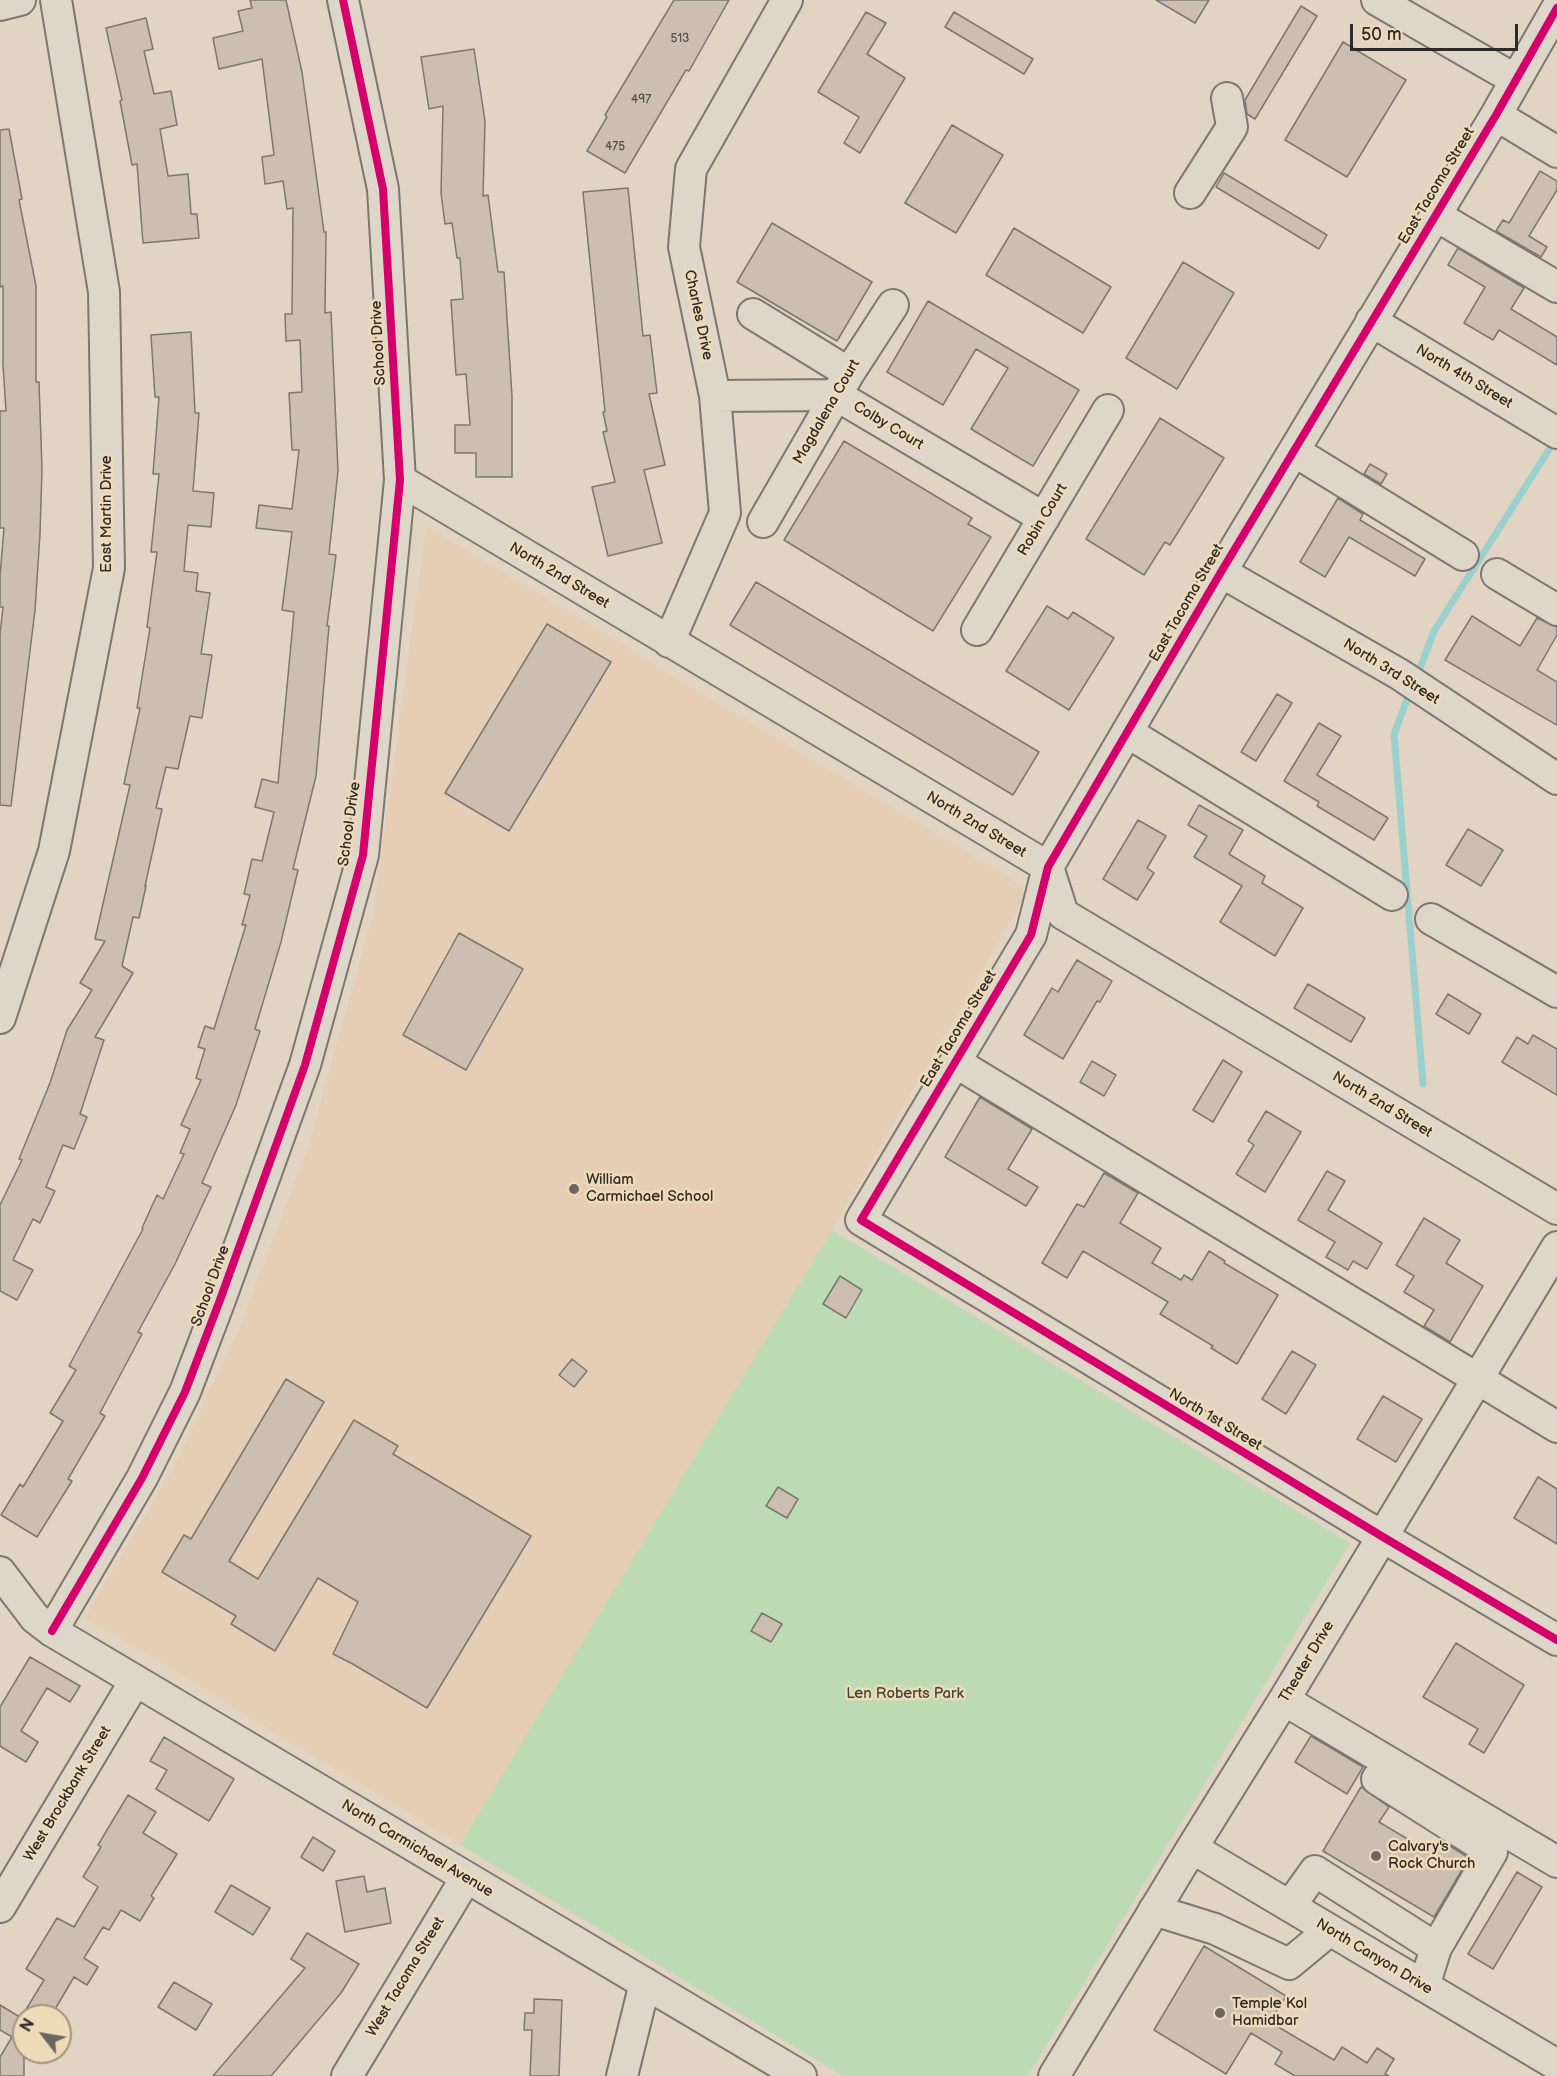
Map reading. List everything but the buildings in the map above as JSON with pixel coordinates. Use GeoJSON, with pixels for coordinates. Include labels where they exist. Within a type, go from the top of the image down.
{"type":"FeatureCollection","features":[{"type":"Feature","properties":{"kind":"street"},"geometry":{"type":"LineString","coordinates":[[0,5],[20,0]]}},
{"type":"Feature","properties":{"kind":"street","name":"East Martin Drive"},"geometry":{"type":"LineString","coordinates":[[0,1018],[54,851],[109,568],[104,292],[56,0]]}},
{"type":"Feature","properties":{"kind":"street","name":"School Drive"},"geometry":{"type":"LineString","coordinates":[[44,1625],[142,1478],[185,1392],[305,1065],[363,855],[400,480],[383,189],[343,0]]}},
{"type":"Feature","properties":{"kind":"street","name":"Charles Drive"},"geometry":{"type":"LineString","coordinates":[[669,642],[725,513],[715,396],[684,247],[691,169],[787,0]]}},
{"type":"Feature","properties":{"kind":"street"},"geometry":{"type":"LineString","coordinates":[[1377,0],[1516,80]]}},
{"type":"Feature","properties":{"kind":"street","name":"East Tacoma Street"},"geometry":{"type":"LineString","coordinates":[[861,1220],[1030,935],[1048,867],[1221,572],[1496,115],[1557,8]]}},
{"type":"Feature","properties":{"kind":"street"},"geometry":{"type":"LineString","coordinates":[[1190,193],[1232,127],[1227,98]]}},
{"type":"Feature","properties":{"kind":"street"},"geometry":{"type":"LineString","coordinates":[[1496,115],[1557,152]]}},
{"type":"Feature","properties":{"kind":"street"},"geometry":{"type":"LineString","coordinates":[[1435,215],[1557,287]]}},
{"type":"Feature","properties":{"kind":"street","name":"Magdalena Court"},"geometry":{"type":"LineString","coordinates":[[763,522],[842,384],[894,305]]}},
{"type":"Feature","properties":{"kind":"street"},"geometry":{"type":"LineString","coordinates":[[753,315],[842,384]]}},
{"type":"Feature","properties":{"kind":"street","name":"North 4th Street"},"geometry":{"type":"LineString","coordinates":[[1371,321],[1557,433]]}},
{"type":"Feature","properties":{"kind":"street","name":"Colby Court"},"geometry":{"type":"LineString","coordinates":[[715,396],[842,384],[1044,518]]}},
{"type":"Feature","properties":{"kind":"street","name":"Robin Court"},"geometry":{"type":"LineString","coordinates":[[978,630],[1108,410]]}},
{"type":"Feature","properties":{"kind":"street"},"geometry":{"type":"LineString","coordinates":[[1294,451],[1463,555]]}},
{"type":"Feature","properties":{"kind":"street","name":"North 2nd Street"},"geometry":{"type":"LineString","coordinates":[[400,480],[1048,867],[1064,914],[1557,1209]]}},
{"type":"Feature","properties":{"kind":"street","name":"North 3rd Street"},"geometry":{"type":"LineString","coordinates":[[1221,572],[1398,674],[1557,779]]}},
{"type":"Feature","properties":{"kind":"street"},"geometry":{"type":"LineString","coordinates":[[1497,574],[1557,610]]}},
{"type":"Feature","properties":{"kind":"street"},"geometry":{"type":"LineString","coordinates":[[1127,732],[1392,895]]}},
{"type":"Feature","properties":{"kind":"street"},"geometry":{"type":"LineString","coordinates":[[1431,919],[1557,992]]}},
{"type":"Feature","properties":{"kind":"street"},"geometry":{"type":"LineString","coordinates":[[956,1062],[1557,1427]]}},
{"type":"Feature","properties":{"kind":"street","name":"North 1st Street"},"geometry":{"type":"LineString","coordinates":[[861,1220],[1557,1640]]}},
{"type":"Feature","properties":{"kind":"street","name":"Theater Drive"},"geometry":{"type":"LineString","coordinates":[[1054,2076],[1557,1247]]}},
{"type":"Feature","properties":{"kind":"street","name":"North Carmichael Avenue"},"geometry":{"type":"LineString","coordinates":[[0,1572],[44,1625]]}},
{"type":"Feature","properties":{"kind":"street","name":"North Carmichael Avenue"},"geometry":{"type":"LineString","coordinates":[[0,1608],[44,1625],[465,1878],[801,2076]]}},
{"type":"Feature","properties":{"kind":"street","name":"West Brockbank Street"},"geometry":{"type":"LineString","coordinates":[[0,1907],[135,1681]]}},
{"type":"Feature","properties":{"kind":"street"},"geometry":{"type":"LineString","coordinates":[[1284,1700],[1557,1862]]}},
{"type":"Feature","properties":{"kind":"street"},"geometry":{"type":"LineString","coordinates":[[1366,1773],[1492,1852],[1436,1948],[1424,1986]]}},
{"type":"Feature","properties":{"kind":"street","name":"North Canyon Drive"},"geometry":{"type":"LineString","coordinates":[[1192,1848],[1557,2065]]}},
{"type":"Feature","properties":{"kind":"street"},"geometry":{"type":"LineString","coordinates":[[1290,1906],[1315,1871],[1436,1948]]}},
{"type":"Feature","properties":{"kind":"street","name":"West Tacoma Street"},"geometry":{"type":"LineString","coordinates":[[347,2076],[465,1878]]}},
{"type":"Feature","properties":{"kind":"street"},"geometry":{"type":"LineString","coordinates":[[1154,1910],[1215,1929],[1289,1964],[1330,1930]]}},
{"type":"Feature","properties":{"kind":"street"},"geometry":{"type":"LineString","coordinates":[[622,2076],[645,1983]]}},
{"type":"Feature","properties":{"kind":"shaded area","name":"William Carmichael School"},"geometry":{"type":"Polygon","coordinates":[[[426,526],[1029,890],[832,1230],[460,1845],[85,1617],[175,1464],[240,1326],[308,1147],[373,914],[426,526]]]}},
{"type":"Feature","properties":{"kind":"green space","name":"Len Roberts Park"},"geometry":{"type":"Polygon","coordinates":[[[832,1230],[1350,1543],[1028,2076],[843,2076],[460,1845],[832,1230]]]}},
{"type":"Feature","properties":{"kind":"waterway"},"geometry":{"type":"LineString","coordinates":[[1417,676],[1434,631],[1555,440]]}},
{"type":"Feature","properties":{"kind":"waterway"},"geometry":{"type":"LineString","coordinates":[[1410,692],[1394,734],[1423,1084]]}},
{"type":"Feature","properties":{"kind":"cycle path"},"geometry":{"type":"LineString","coordinates":[[52,1631],[142,1478],[185,1392],[305,1065],[363,855],[400,480],[383,189],[343,0]]}},
{"type":"Feature","properties":{"kind":"cycle path"},"geometry":{"type":"LineString","coordinates":[[1557,8],[1496,115],[1221,572],[1048,867],[1031,935],[861,1220],[1557,1640]]}},
{"type":"Feature","properties":{"kind":"place","name":"William Carmichael School"},"geometry":{"type":"Point","coordinates":[574,1189]}},
{"type":"Feature","properties":{"kind":"place","name":"Calvary's Rock Church"},"geometry":{"type":"Point","coordinates":[1376,1856]}},
{"type":"Feature","properties":{"kind":"place","name":"Temple Kol Hamidbar"},"geometry":{"type":"Point","coordinates":[1220,2013]}}]}
